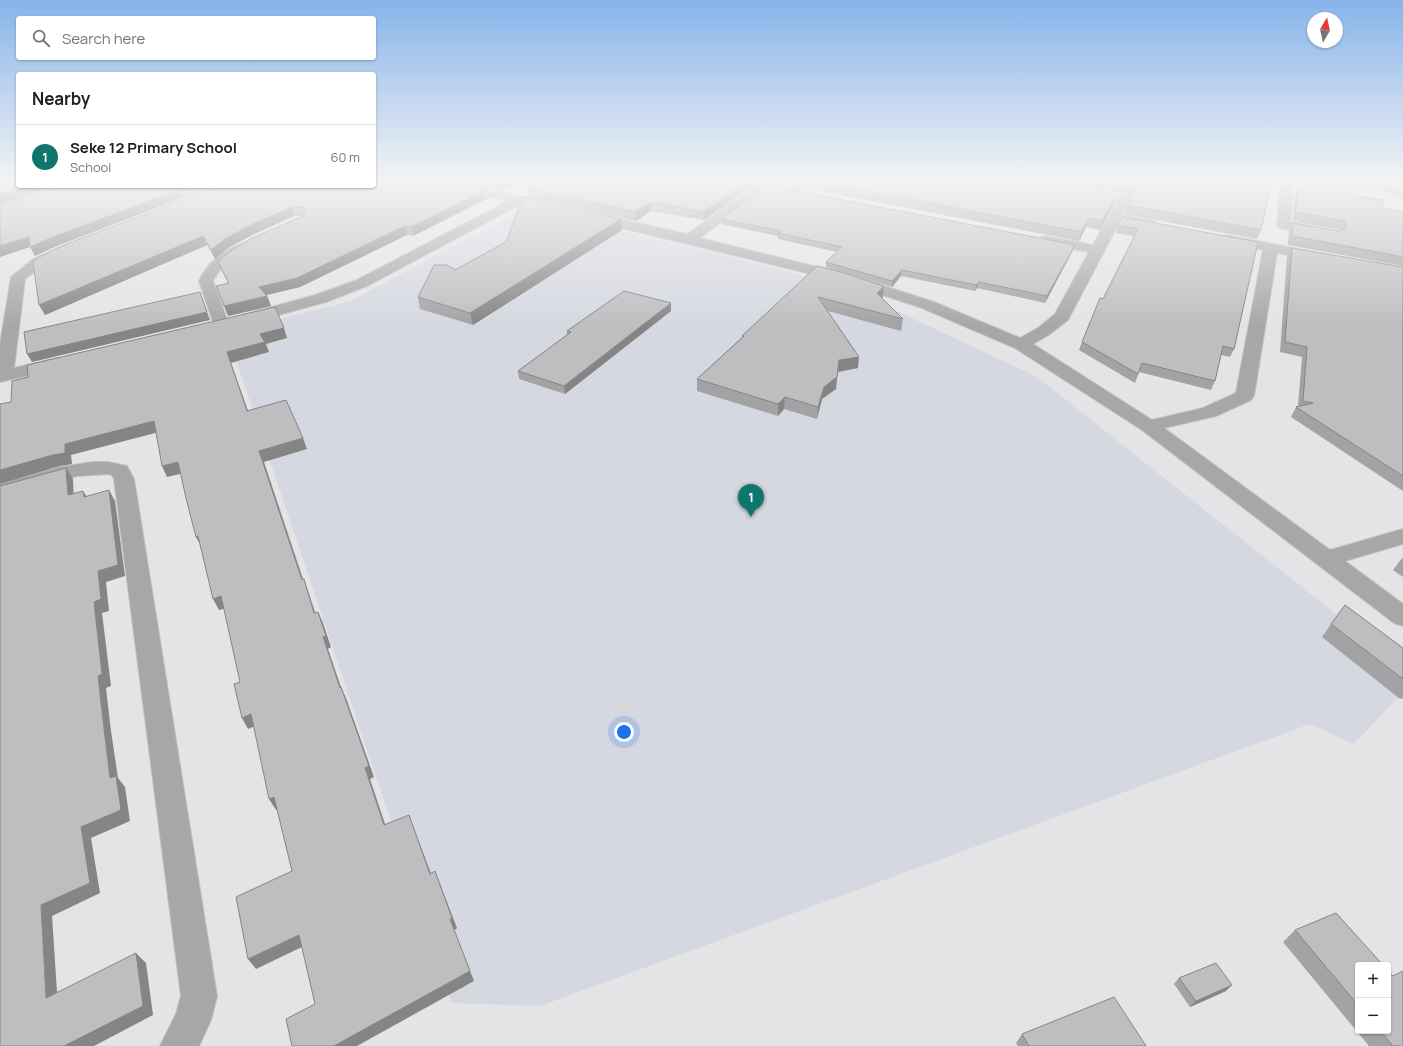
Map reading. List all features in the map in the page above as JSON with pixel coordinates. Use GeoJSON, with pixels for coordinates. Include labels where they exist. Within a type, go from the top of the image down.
{"type":"FeatureCollection","features":[{"type":"Feature","properties":{"kind":"street"},"geometry":{"type":"LineString","coordinates":[[205,328],[309,304],[337,294],[362,283],[463,230]]}},
{"type":"Feature","properties":{"kind":"street"},"geometry":{"type":"LineString","coordinates":[[648,230],[845,278],[928,305],[1021,344],[1149,426],[1403,617]]}},
{"type":"Feature","properties":{"kind":"street"},"geometry":{"type":"LineString","coordinates":[[689,239],[702,230]]}},
{"type":"Feature","properties":{"kind":"street"},"geometry":{"type":"LineString","coordinates":[[1021,344],[1044,331],[1062,317],[1109,230]]}},
{"type":"Feature","properties":{"kind":"street"},"geometry":{"type":"LineString","coordinates":[[1311,230],[1334,234]]}},
{"type":"Feature","properties":{"kind":"street"},"geometry":{"type":"LineString","coordinates":[[1216,237],[1333,259]]}},
{"type":"Feature","properties":{"kind":"street"},"geometry":{"type":"LineString","coordinates":[[1036,238],[1098,250]]}},
{"type":"Feature","properties":{"kind":"street"},"geometry":{"type":"LineString","coordinates":[[221,325],[206,281],[208,275],[225,258],[253,241]]}},
{"type":"Feature","properties":{"kind":"street"},"geometry":{"type":"LineString","coordinates":[[70,247],[38,262],[18,277],[2,376],[74,359]]}},
{"type":"Feature","properties":{"kind":"street"},"geometry":{"type":"LineString","coordinates":[[1149,426],[1209,412],[1245,396],[1271,247]]}},
{"type":"Feature","properties":{"kind":"street"},"geometry":{"type":"LineString","coordinates":[[0,491],[76,470],[98,466],[112,467],[120,470],[124,479],[199,996],[193,1020],[179,1046]]}},
{"type":"Feature","properties":{"kind":"street"},"geometry":{"type":"LineString","coordinates":[[1326,558],[1403,536]]}},
{"type":"Feature","properties":{"kind":"shaded area"},"geometry":{"type":"Polygon","coordinates":[[[485,230],[616,230],[846,287],[1037,377],[1390,657],[1403,692],[1354,744],[1310,724],[540,1006],[452,1003],[227,333],[350,301],[485,230]]]}},
{"type":"Feature","properties":{"kind":"building"},"geometry":{"type":"Polygon","coordinates":[[[0,230],[72,230],[30,247],[29,237],[0,246],[0,230]]]}},
{"type":"Feature","properties":{"kind":"building"},"geometry":{"type":"Polygon","coordinates":[[[104,230],[242,230],[225,239],[211,250],[203,236],[39,305],[33,262],[39,257],[64,245],[104,230]]]}},
{"type":"Feature","properties":{"kind":"building"},"geometry":{"type":"Polygon","coordinates":[[[271,230],[397,230],[297,278],[259,287],[267,296],[224,306],[216,286],[229,283],[218,262],[228,253],[252,238],[271,230]]]}},
{"type":"Feature","properties":{"kind":"building"},"geometry":{"type":"Polygon","coordinates":[[[511,230],[604,230],[470,313],[418,297],[434,265],[447,265],[455,270],[506,242],[511,230]]]}},
{"type":"Feature","properties":{"kind":"building"},"geometry":{"type":"Polygon","coordinates":[[[775,230],[997,230],[1075,245],[1047,296],[979,282],[976,285],[902,270],[892,281],[826,262],[842,247],[778,233],[781,231],[775,230]]]}},
{"type":"Feature","properties":{"kind":"building"},"geometry":{"type":"Polygon","coordinates":[[[1070,230],[1082,230],[1081,232],[1070,230]]]}},
{"type":"Feature","properties":{"kind":"building"},"geometry":{"type":"Polygon","coordinates":[[[1138,230],[1192,230],[1258,242],[1234,349],[1223,346],[1215,381],[1142,363],[1138,374],[1082,342],[1100,298],[1103,299],[1138,230]]]}},
{"type":"Feature","properties":{"kind":"building"},"geometry":{"type":"Polygon","coordinates":[[[1292,230],[1403,230],[1403,257],[1292,236],[1292,230]]]}},
{"type":"Feature","properties":{"kind":"building"},"geometry":{"type":"Polygon","coordinates":[[[1292,248],[1403,267],[1403,476],[1296,407],[1313,403],[1303,401],[1307,347],[1285,342],[1292,248]]]}},
{"type":"Feature","properties":{"kind":"building"},"geometry":{"type":"Polygon","coordinates":[[[817,266],[884,286],[877,293],[903,319],[818,297],[859,357],[839,360],[837,377],[824,387],[818,407],[785,397],[778,404],[697,379],[744,336],[742,336],[817,266]]]}},
{"type":"Feature","properties":{"kind":"building"},"geometry":{"type":"Polygon","coordinates":[[[624,291],[671,303],[564,386],[518,371],[571,332],[567,331],[624,291]]]}},
{"type":"Feature","properties":{"kind":"building"},"geometry":{"type":"Polygon","coordinates":[[[200,292],[207,312],[27,354],[24,332],[200,292]]]}},
{"type":"Feature","properties":{"kind":"building"},"geometry":{"type":"Polygon","coordinates":[[[275,307],[284,328],[260,334],[265,342],[227,352],[247,411],[286,400],[303,438],[259,451],[302,580],[304,579],[314,613],[318,612],[326,636],[323,637],[369,766],[365,768],[384,825],[409,815],[430,874],[435,871],[452,918],[450,919],[470,971],[334,1046],[292,1046],[286,1019],[315,1004],[299,935],[248,959],[236,897],[292,871],[274,797],[269,799],[251,714],[242,718],[234,684],[240,682],[221,596],[213,599],[178,462],[162,466],[154,421],[65,444],[65,453],[0,470],[0,404],[11,402],[12,381],[28,377],[27,365],[275,307]]]}},
{"type":"Feature","properties":{"kind":"building"},"geometry":{"type":"Polygon","coordinates":[[[66,468],[68,495],[83,491],[84,497],[109,490],[118,565],[98,571],[101,599],[94,602],[102,674],[98,676],[110,778],[116,776],[121,810],[81,827],[90,883],[41,905],[46,998],[136,953],[143,1006],[64,1046],[0,1046],[0,486],[66,468]]]}},
{"type":"Feature","properties":{"kind":"building"},"geometry":{"type":"Polygon","coordinates":[[[1345,605],[1403,648],[1403,679],[1331,624],[1345,605]]]}},
{"type":"Feature","properties":{"kind":"building"},"geometry":{"type":"Polygon","coordinates":[[[1336,913],[1380,962],[1355,962],[1355,1001],[1295,930],[1336,913]]]}},
{"type":"Feature","properties":{"kind":"building"},"geometry":{"type":"Polygon","coordinates":[[[1216,963],[1232,985],[1196,1001],[1179,978],[1216,963]]]}},
{"type":"Feature","properties":{"kind":"building"},"geometry":{"type":"Polygon","coordinates":[[[1403,971],[1403,1046],[1393,1046],[1383,1034],[1391,1034],[1391,974],[1393,976],[1403,971]]]}},
{"type":"Feature","properties":{"kind":"building"},"geometry":{"type":"Polygon","coordinates":[[[1114,997],[1146,1046],[1029,1046],[1022,1034],[1114,997]]]}},
{"type":"Feature","properties":{"kind":"place","name":"Seke 12 Primary School"},"geometry":{"type":"Point","coordinates":[751,517]}}]}
